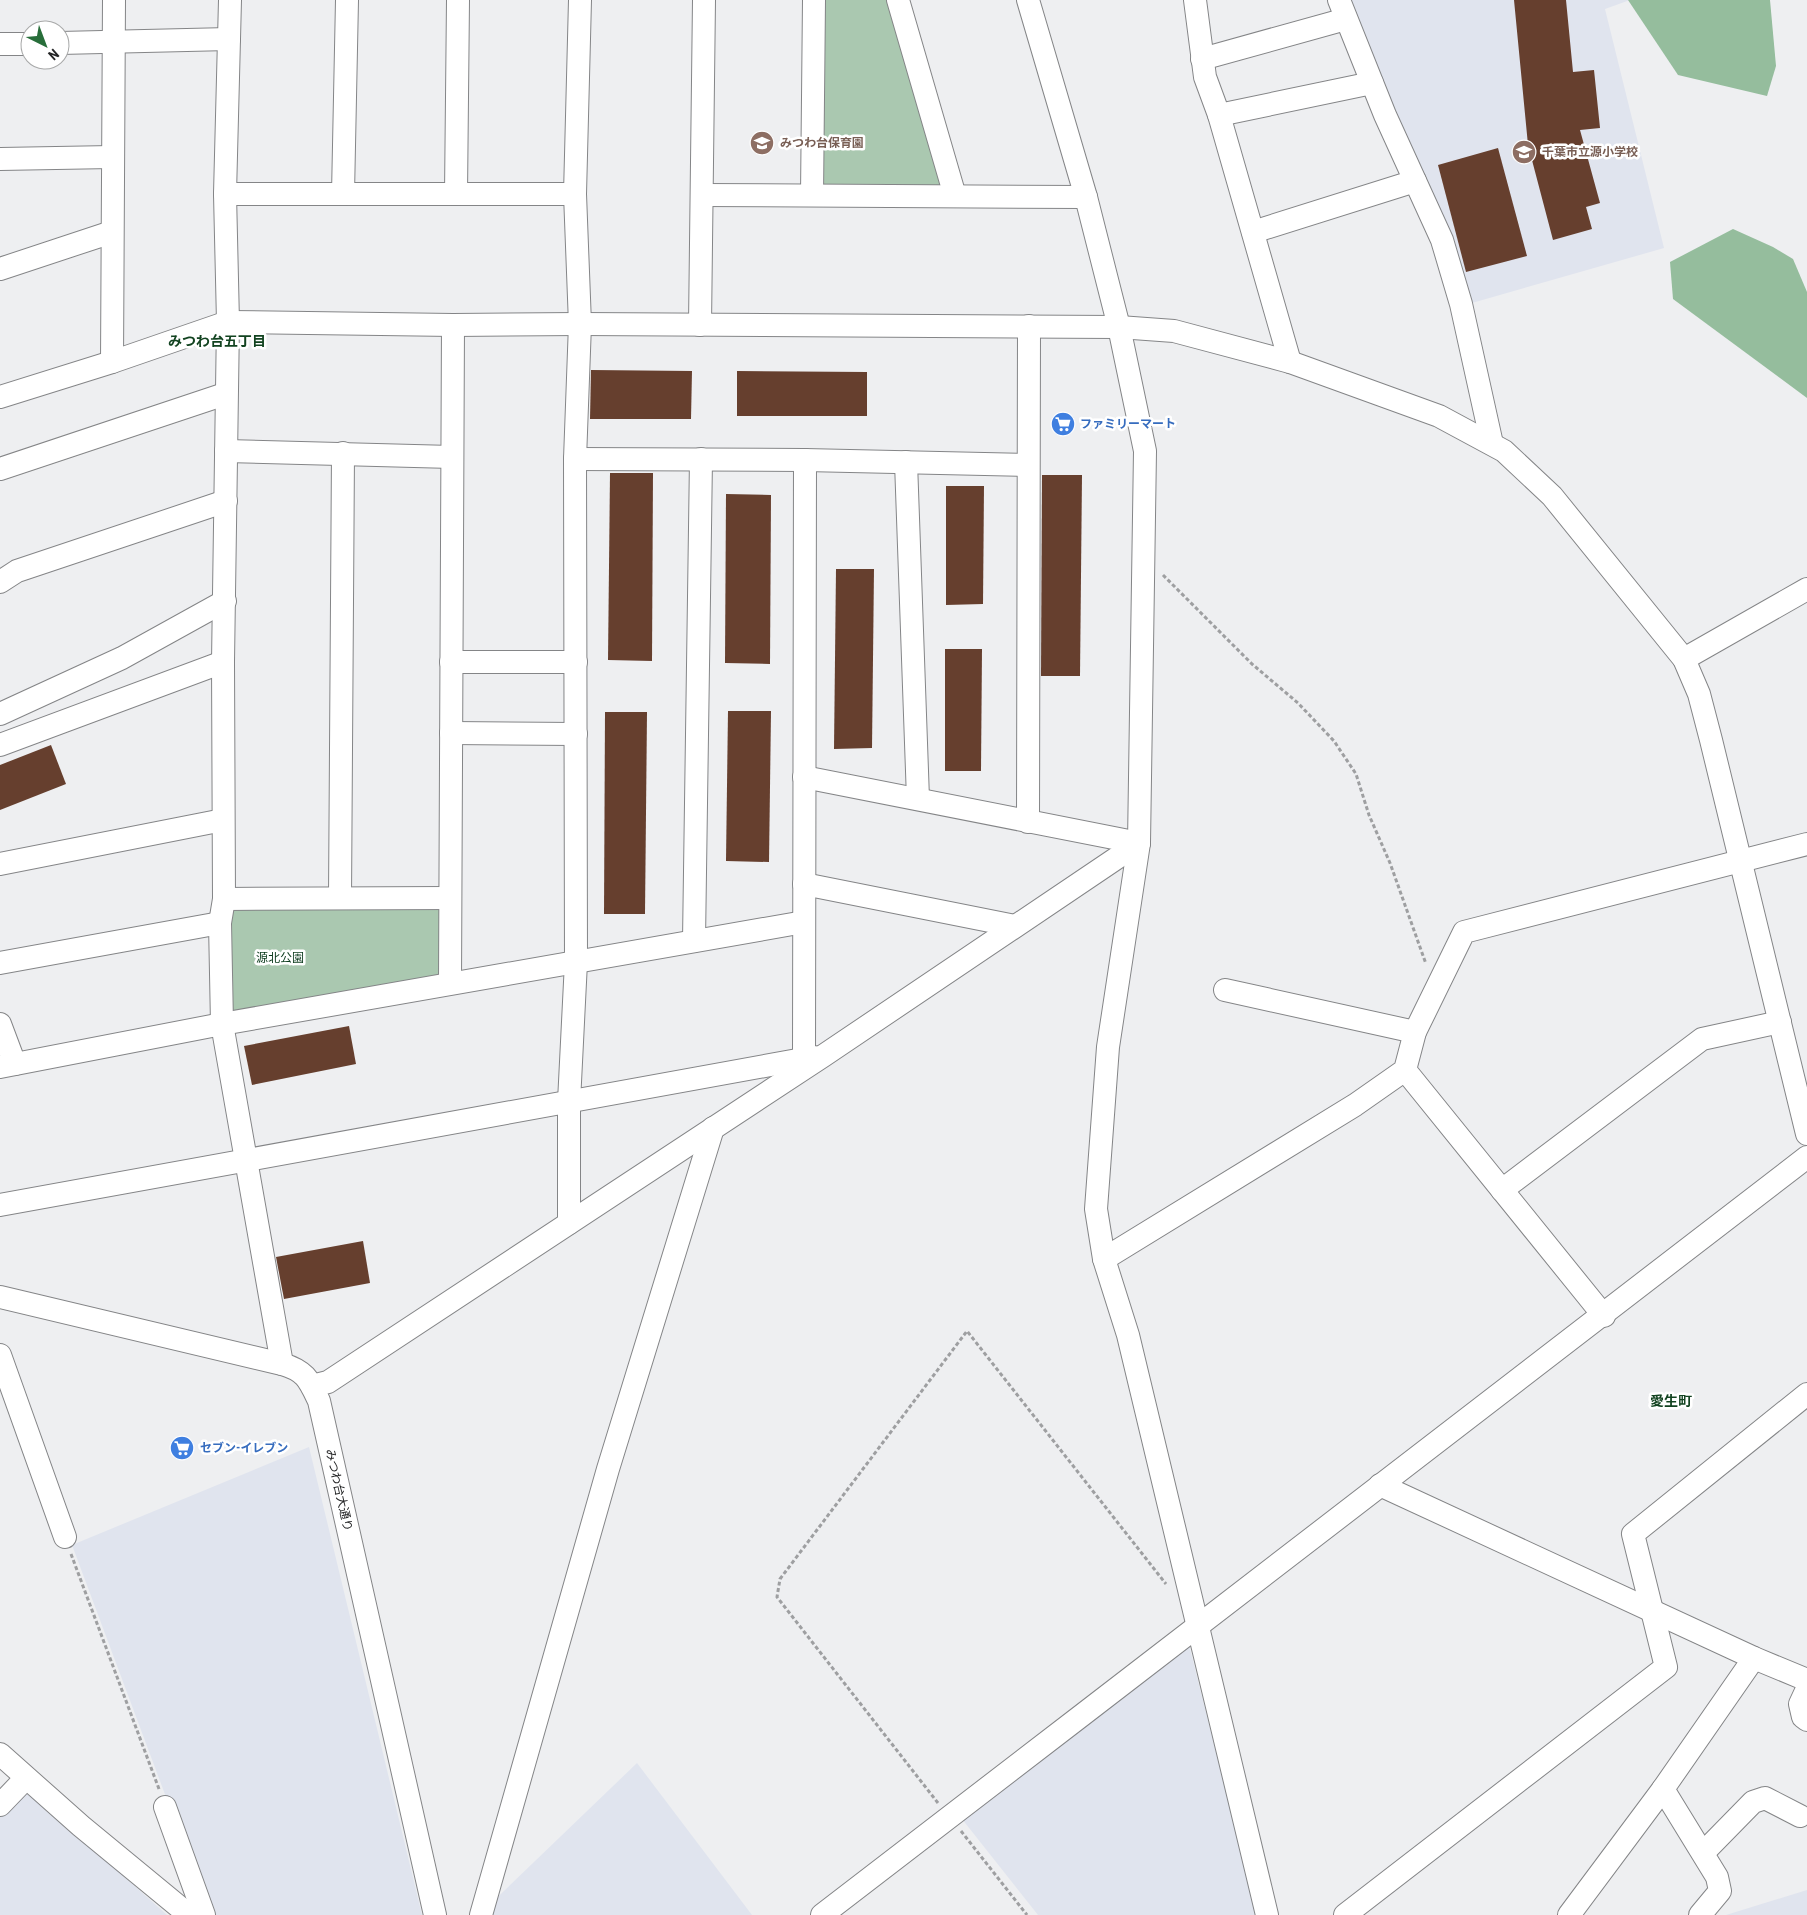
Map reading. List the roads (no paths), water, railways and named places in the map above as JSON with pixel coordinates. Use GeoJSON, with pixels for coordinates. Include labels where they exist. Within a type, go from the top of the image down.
{"type":"FeatureCollection","features":[{"type":"Feature","properties":{"kind":"street"},"geometry":{"type":"LineString","coordinates":[[112,362],[114,0]]}},
{"type":"Feature","properties":{"kind":"street"},"geometry":{"type":"LineString","coordinates":[[230,0],[225,194],[228,322],[225,394],[226,502],[223,662],[224,899],[220,923],[222,1024],[282,1364]]}},
{"type":"Feature","properties":{"kind":"street"},"geometry":{"type":"LineString","coordinates":[[343,194],[347,0]]}},
{"type":"Feature","properties":{"kind":"street"},"geometry":{"type":"LineString","coordinates":[[456,194],[458,0]]}},
{"type":"Feature","properties":{"kind":"street"},"geometry":{"type":"LineString","coordinates":[[568,1223],[569,1102],[576,962],[575,459],[580,324],[575,194],[580,0]]}},
{"type":"Feature","properties":{"kind":"street"},"geometry":{"type":"LineString","coordinates":[[700,325],[704,0]]}},
{"type":"Feature","properties":{"kind":"street"},"geometry":{"type":"LineString","coordinates":[[812,195],[814,0]]}},
{"type":"Feature","properties":{"kind":"street"},"geometry":{"type":"LineString","coordinates":[[898,0],[955,196]]}},
{"type":"Feature","properties":{"kind":"street"},"geometry":{"type":"LineString","coordinates":[[1028,0],[1086,197],[1118,327],[1145,450],[1139,843],[1108,1047],[1096,1209],[1104,1259],[1128,1335],[1267,1915]]}},
{"type":"Feature","properties":{"kind":"street"},"geometry":{"type":"LineString","coordinates":[[1195,0],[1205,77],[1220,114],[1290,362]]}},
{"type":"Feature","properties":{"kind":"street"},"geometry":{"type":"LineString","coordinates":[[1202,59],[1343,10],[1386,115],[1442,240],[1461,304],[1492,444]]}},
{"type":"Feature","properties":{"kind":"street"},"geometry":{"type":"LineString","coordinates":[[70,43],[229,39]]}},
{"type":"Feature","properties":{"kind":"street"},"geometry":{"type":"LineString","coordinates":[[0,44],[20,44]]}},
{"type":"Feature","properties":{"kind":"street"},"geometry":{"type":"LineString","coordinates":[[1220,114],[1368,73]]}},
{"type":"Feature","properties":{"kind":"street"},"geometry":{"type":"LineString","coordinates":[[0,159],[112,157]]}},
{"type":"Feature","properties":{"kind":"street"},"geometry":{"type":"LineString","coordinates":[[1253,232],[1415,181]]}},
{"type":"Feature","properties":{"kind":"street"},"geometry":{"type":"LineString","coordinates":[[225,194],[575,194]]}},
{"type":"Feature","properties":{"kind":"street"},"geometry":{"type":"LineString","coordinates":[[702,195],[1086,197]]}},
{"type":"Feature","properties":{"kind":"street"},"geometry":{"type":"LineString","coordinates":[[0,269],[112,232]]}},
{"type":"Feature","properties":{"kind":"street"},"geometry":{"type":"LineString","coordinates":[[0,397],[112,362],[228,322],[453,325],[1118,327],[1174,331],[1290,362],[1439,416],[1504,451],[1552,496],[1684,659],[1699,694],[1807,1134]]}},
{"type":"Feature","properties":{"kind":"street"},"geometry":{"type":"LineString","coordinates":[[450,983],[453,325]]}},
{"type":"Feature","properties":{"kind":"street"},"geometry":{"type":"LineString","coordinates":[[1028,822],[1027,465],[1030,326]]}},
{"type":"Feature","properties":{"kind":"street"},"geometry":{"type":"LineString","coordinates":[[0,469],[225,394]]}},
{"type":"Feature","properties":{"kind":"street"},"geometry":{"type":"LineString","coordinates":[[226,451],[452,457]]}},
{"type":"Feature","properties":{"kind":"street"},"geometry":{"type":"LineString","coordinates":[[340,898],[343,453]]}},
{"type":"Feature","properties":{"kind":"street"},"geometry":{"type":"LineString","coordinates":[[575,459],[805,460],[1027,465]]}},
{"type":"Feature","properties":{"kind":"street"},"geometry":{"type":"LineString","coordinates":[[694,941],[701,459]]}},
{"type":"Feature","properties":{"kind":"street"},"geometry":{"type":"LineString","coordinates":[[805,460],[804,922],[814,1057]]}},
{"type":"Feature","properties":{"kind":"street"},"geometry":{"type":"LineString","coordinates":[[906,462],[918,799]]}},
{"type":"Feature","properties":{"kind":"street"},"geometry":{"type":"LineString","coordinates":[[0,582],[17,571],[226,502]]}},
{"type":"Feature","properties":{"kind":"street"},"geometry":{"type":"LineString","coordinates":[[1684,659],[1807,589]]}},
{"type":"Feature","properties":{"kind":"street"},"geometry":{"type":"LineString","coordinates":[[0,714],[122,658],[225,601]]}},
{"type":"Feature","properties":{"kind":"street"},"geometry":{"type":"LineString","coordinates":[[0,745],[223,662]]}},
{"type":"Feature","properties":{"kind":"street"},"geometry":{"type":"LineString","coordinates":[[451,662],[576,662]]}},
{"type":"Feature","properties":{"kind":"street"},"geometry":{"type":"LineString","coordinates":[[451,733],[576,734]]}},
{"type":"Feature","properties":{"kind":"street"},"geometry":{"type":"LineString","coordinates":[[804,777],[1139,843]]}},
{"type":"Feature","properties":{"kind":"street"},"geometry":{"type":"LineString","coordinates":[[0,864],[223,820]]}},
{"type":"Feature","properties":{"kind":"street"},"geometry":{"type":"LineString","coordinates":[[312,1386],[328,1382],[712,1128],[814,1057],[1139,843]]}},
{"type":"Feature","properties":{"kind":"street"},"geometry":{"type":"LineString","coordinates":[[1104,1259],[1355,1105],[1405,1070],[1415,1032],[1435,987],[1464,932],[1807,844]]}},
{"type":"Feature","properties":{"kind":"street"},"geometry":{"type":"LineString","coordinates":[[804,884],[1015,926]]}},
{"type":"Feature","properties":{"kind":"street"},"geometry":{"type":"LineString","coordinates":[[224,899],[450,898]]}},
{"type":"Feature","properties":{"kind":"street"},"geometry":{"type":"LineString","coordinates":[[0,1024],[7,1065],[450,983],[804,922]]}},
{"type":"Feature","properties":{"kind":"street"},"geometry":{"type":"LineString","coordinates":[[0,963],[220,923]]}},
{"type":"Feature","properties":{"kind":"street"},"geometry":{"type":"LineString","coordinates":[[1226,990],[1415,1032]]}},
{"type":"Feature","properties":{"kind":"street"},"geometry":{"type":"LineString","coordinates":[[1502,1190],[1702,1039],[1780,1022]]}},
{"type":"Feature","properties":{"kind":"street"},"geometry":{"type":"LineString","coordinates":[[0,1205],[814,1057]]}},
{"type":"Feature","properties":{"kind":"street"},"geometry":{"type":"LineString","coordinates":[[1405,1070],[1604,1316]]}},
{"type":"Feature","properties":{"kind":"street"},"geometry":{"type":"LineString","coordinates":[[481,1915],[608,1469],[712,1128]]}},
{"type":"Feature","properties":{"kind":"street"},"geometry":{"type":"LineString","coordinates":[[822,1915],[1380,1485],[1604,1316],[1807,1157]]}},
{"type":"Feature","properties":{"kind":"street","name":"みつわ台大通り"},"geometry":{"type":"LineString","coordinates":[[0,1297],[282,1364],[296,1368],[305,1374],[319,1402],[435,1915]]}},
{"type":"Feature","properties":{"kind":"street"},"geometry":{"type":"LineString","coordinates":[[0,1355],[64,1537]]}},
{"type":"Feature","properties":{"kind":"street"},"geometry":{"type":"LineString","coordinates":[[1344,1915],[1666,1667],[1650,1610],[1633,1534],[1807,1394]]}},
{"type":"Feature","properties":{"kind":"street"},"geometry":{"type":"LineString","coordinates":[[1380,1485],[1754,1658],[1807,1680]]}},
{"type":"Feature","properties":{"kind":"street"},"geometry":{"type":"LineString","coordinates":[[1569,1915],[1664,1789],[1754,1658]]}},
{"type":"Feature","properties":{"kind":"street"},"geometry":{"type":"LineString","coordinates":[[1807,1689],[1800,1704],[1803,1717],[1807,1720]]}},
{"type":"Feature","properties":{"kind":"street"},"geometry":{"type":"LineString","coordinates":[[0,1754],[189,1915]]}},
{"type":"Feature","properties":{"kind":"street"},"geometry":{"type":"LineString","coordinates":[[0,1805],[26,1778]]}},
{"type":"Feature","properties":{"kind":"street"},"geometry":{"type":"LineString","coordinates":[[1664,1789],[1718,1876],[1720,1891],[1700,1915]]}},
{"type":"Feature","properties":{"kind":"street"},"geometry":{"type":"LineString","coordinates":[[1704,1852],[1753,1802],[1765,1798],[1800,1816]]}},
{"type":"Feature","properties":{"kind":"street"},"geometry":{"type":"LineString","coordinates":[[166,1807],[204,1915]]}},
{"type":"Feature","properties":{"kind":"place","name":"みつわ台保育園"},"geometry":{"type":"Point","coordinates":[762,143]}},
{"type":"Feature","properties":{"kind":"place","name":"千葉市立源小学校"},"geometry":{"type":"Point","coordinates":[1524,152]}},
{"type":"Feature","properties":{"kind":"place","name":"ファミリーマート"},"geometry":{"type":"Point","coordinates":[1063,424]}},
{"type":"Feature","properties":{"kind":"place","name":"セブン-イレブン"},"geometry":{"type":"Point","coordinates":[182,1448]}},
{"type":"Feature","properties":{"kind":"district","name":"みつわ台五丁目"},"geometry":{"type":"Point","coordinates":[217,341]}},
{"type":"Feature","properties":{"kind":"district","name":"愛生町"},"geometry":{"type":"Point","coordinates":[1671,1401]}},
{"type":"Feature","properties":{"kind":"park label","name":"源北公園"},"geometry":{"type":"Point","coordinates":[280,958]}}]}
